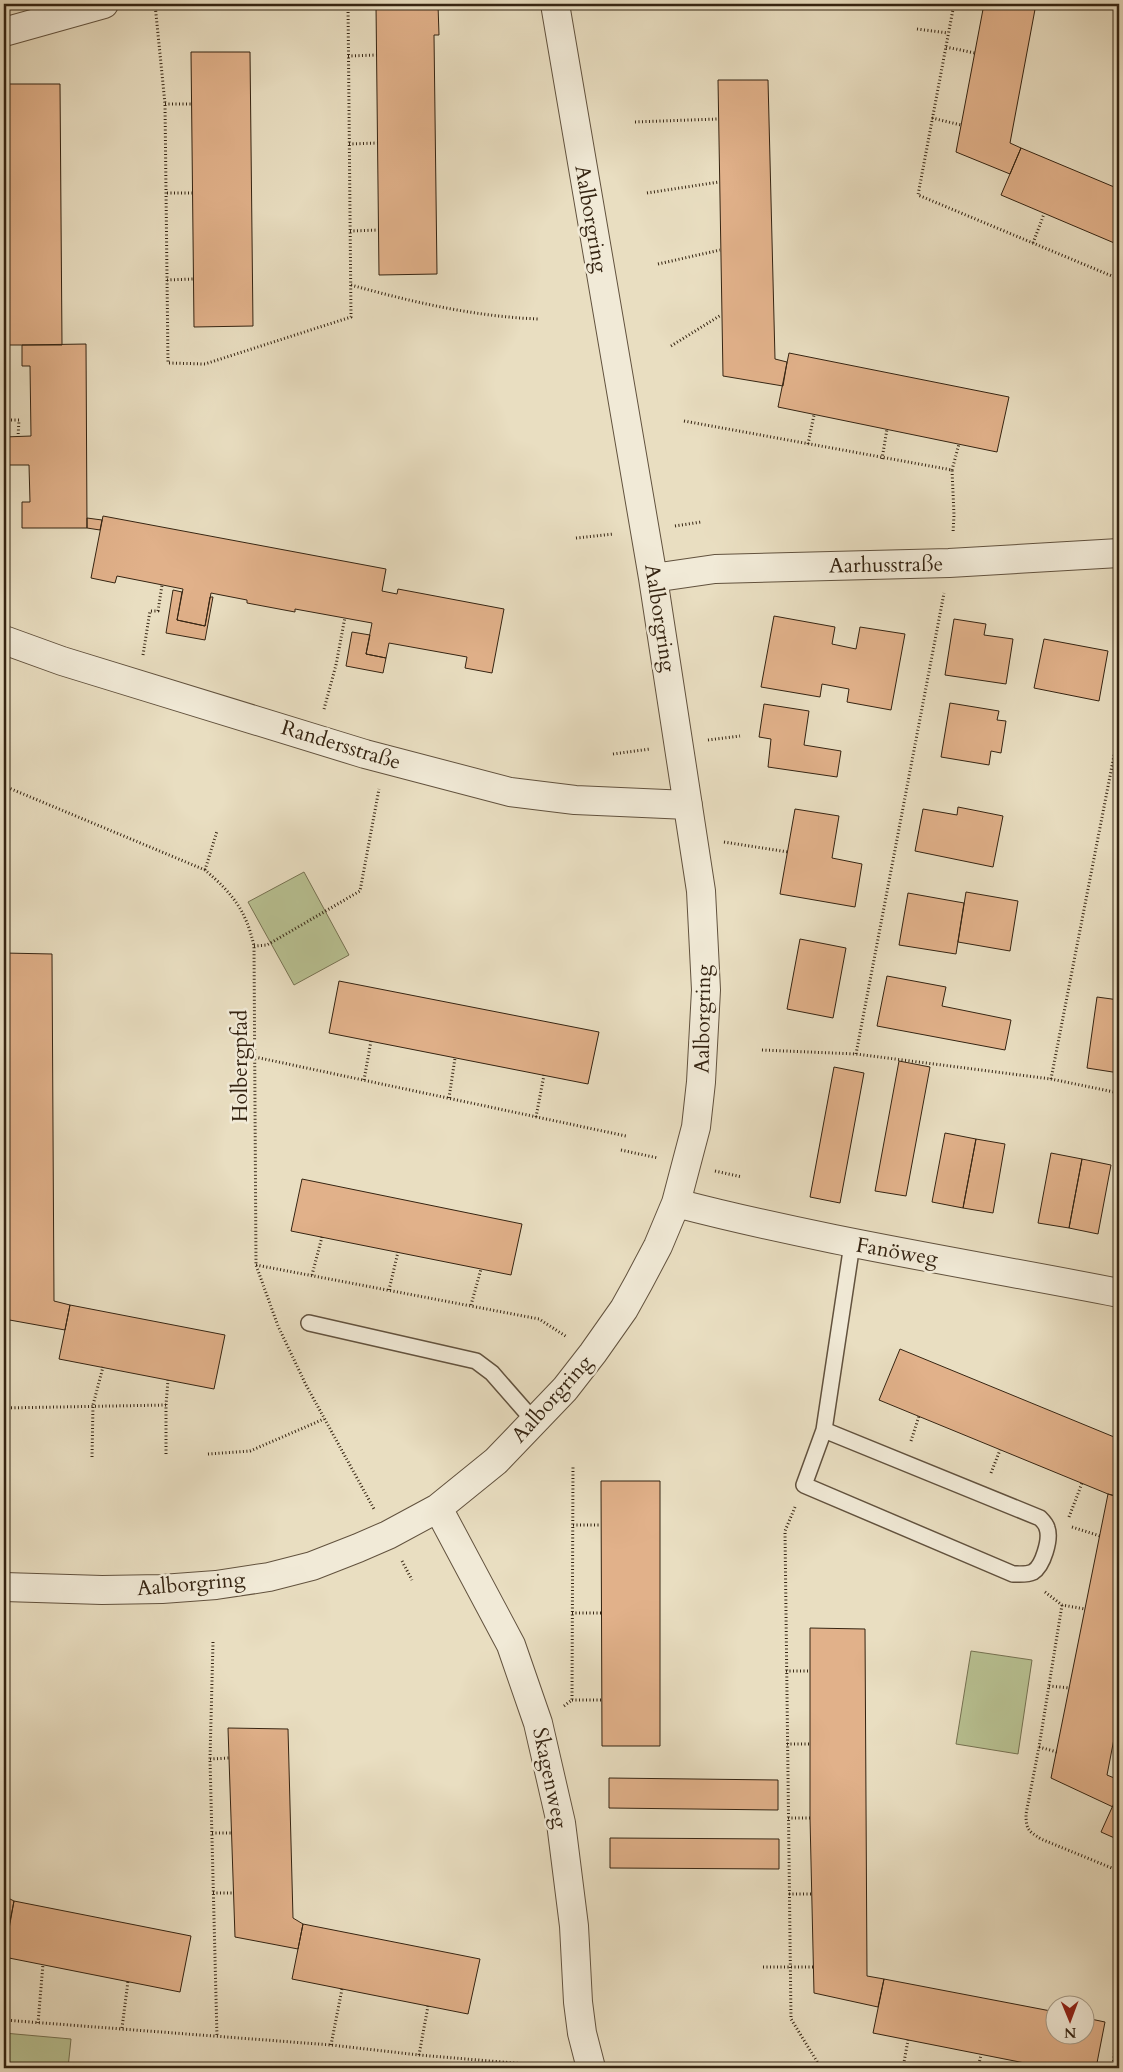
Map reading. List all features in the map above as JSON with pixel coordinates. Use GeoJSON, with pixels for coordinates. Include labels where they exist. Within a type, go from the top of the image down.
{"type":"FeatureCollection","features":[{"type":"Feature","properties":{"kind":"street"},"geometry":{"type":"LineString","coordinates":[[4,32],[104,4]]}},
{"type":"Feature","properties":{"kind":"street","name":"Aalborgring"},"geometry":{"type":"LineString","coordinates":[[4,1587],[102,1590],[162,1589],[216,1585],[269,1577],[312,1566],[358,1548],[388,1535],[438,1508],[496,1461],[565,1389],[624,1309],[658,1246],[676,1203],[696,1127],[701,1082],[706,1017],[702,891],[654,578],[555,4]]}},
{"type":"Feature","properties":{"kind":"street","name":"Aarhusstraße"},"geometry":{"type":"LineString","coordinates":[[654,578],[715,569],[949,563],[1119,553]]}},
{"type":"Feature","properties":{"kind":"street","name":"Randersstraße"},"geometry":{"type":"LineString","coordinates":[[4,640],[62,661],[315,738],[385,759],[510,792],[575,800],[688,805]]}},
{"type":"Feature","properties":{"kind":"street","name":"Fanöweg"},"geometry":{"type":"LineString","coordinates":[[676,1203],[852,1244],[1119,1293]]}},
{"type":"Feature","properties":{"kind":"street","name":"Skagenweg"},"geometry":{"type":"LineString","coordinates":[[438,1508],[511,1645],[538,1723],[561,1823],[574,1926],[578,2002],[582,2033],[591,2068]]}},
{"type":"Feature","properties":{"kind":"lane"},"geometry":{"type":"LineString","coordinates":[[824,1430],[1040,1518],[1047,1526],[1047,1544],[1040,1564],[1033,1572],[1023,1575],[1013,1574],[804,1485],[824,1430],[852,1244]]}},
{"type":"Feature","properties":{"kind":"lane"},"geometry":{"type":"LineString","coordinates":[[309,1323],[476,1362],[492,1374],[534,1422]]}},
{"type":"Feature","properties":{"kind":"path"},"geometry":{"type":"LineString","coordinates":[[155,4],[165,104],[168,363],[205,364],[351,317],[348,4]]}},
{"type":"Feature","properties":{"kind":"path"},"geometry":{"type":"LineString","coordinates":[[954,4],[918,195],[1119,279]]}},
{"type":"Feature","properties":{"kind":"path"},"geometry":{"type":"LineString","coordinates":[[917,28],[948,33]]}},
{"type":"Feature","properties":{"kind":"path"},"geometry":{"type":"LineString","coordinates":[[946,47],[975,53]]}},
{"type":"Feature","properties":{"kind":"path"},"geometry":{"type":"LineString","coordinates":[[348,56],[377,55]]}},
{"type":"Feature","properties":{"kind":"path"},"geometry":{"type":"LineString","coordinates":[[165,104],[191,104]]}},
{"type":"Feature","properties":{"kind":"path"},"geometry":{"type":"LineString","coordinates":[[932,118],[961,125]]}},
{"type":"Feature","properties":{"kind":"path"},"geometry":{"type":"LineString","coordinates":[[635,122],[718,119]]}},
{"type":"Feature","properties":{"kind":"path"},"geometry":{"type":"LineString","coordinates":[[349,144],[378,143]]}},
{"type":"Feature","properties":{"kind":"path"},"geometry":{"type":"LineString","coordinates":[[647,193],[720,182]]}},
{"type":"Feature","properties":{"kind":"path"},"geometry":{"type":"LineString","coordinates":[[166,193],[192,193]]}},
{"type":"Feature","properties":{"kind":"path"},"geometry":{"type":"LineString","coordinates":[[1033,243],[1044,214]]}},
{"type":"Feature","properties":{"kind":"path"},"geometry":{"type":"LineString","coordinates":[[350,231],[379,230]]}},
{"type":"Feature","properties":{"kind":"path"},"geometry":{"type":"LineString","coordinates":[[658,264],[720,250]]}},
{"type":"Feature","properties":{"kind":"path"},"geometry":{"type":"LineString","coordinates":[[1115,277],[1119,264]]}},
{"type":"Feature","properties":{"kind":"path"},"geometry":{"type":"LineString","coordinates":[[167,280],[193,279]]}},
{"type":"Feature","properties":{"kind":"path"},"geometry":{"type":"LineString","coordinates":[[351,285],[394,297],[494,316],[540,319]]}},
{"type":"Feature","properties":{"kind":"path"},"geometry":{"type":"LineString","coordinates":[[671,346],[722,315]]}},
{"type":"Feature","properties":{"kind":"path"},"geometry":{"type":"LineString","coordinates":[[808,444],[814,415]]}},
{"type":"Feature","properties":{"kind":"path"},"geometry":{"type":"LineString","coordinates":[[4,420],[19,420],[18,437]]}},
{"type":"Feature","properties":{"kind":"path"},"geometry":{"type":"LineString","coordinates":[[684,421],[952,470]]}},
{"type":"Feature","properties":{"kind":"path"},"geometry":{"type":"LineString","coordinates":[[882,458],[887,429]]}},
{"type":"Feature","properties":{"kind":"path"},"geometry":{"type":"LineString","coordinates":[[856,1054],[949,563],[954,515],[952,470],[958,444]]}},
{"type":"Feature","properties":{"kind":"path"},"geometry":{"type":"LineString","coordinates":[[135,682],[144,651],[150,610],[158,612],[162,585]]}},
{"type":"Feature","properties":{"kind":"path"},"geometry":{"type":"LineString","coordinates":[[315,738],[336,665],[346,617]]}},
{"type":"Feature","properties":{"kind":"path"},"geometry":{"type":"LineString","coordinates":[[1051,1079],[1119,730]]}},
{"type":"Feature","properties":{"kind":"path"},"geometry":{"type":"LineString","coordinates":[[254,946],[267,945],[360,891],[385,759]]}},
{"type":"Feature","properties":{"kind":"path","name":"Holbergpfad"},"geometry":{"type":"LineString","coordinates":[[4,786],[205,870],[227,889],[249,923],[254,946],[256,1265],[278,1326],[324,1419],[354,1474]]}},
{"type":"Feature","properties":{"kind":"path"},"geometry":{"type":"LineString","coordinates":[[205,870],[217,830]]}},
{"type":"Feature","properties":{"kind":"path"},"geometry":{"type":"LineString","coordinates":[[720,842],[788,852]]}},
{"type":"Feature","properties":{"kind":"path"},"geometry":{"type":"LineString","coordinates":[[364,1080],[371,1041]]}},
{"type":"Feature","properties":{"kind":"path"},"geometry":{"type":"LineString","coordinates":[[762,1050],[856,1054],[1051,1079],[1119,1093]]}},
{"type":"Feature","properties":{"kind":"path"},"geometry":{"type":"LineString","coordinates":[[255,1057],[626,1136]]}},
{"type":"Feature","properties":{"kind":"path"},"geometry":{"type":"LineString","coordinates":[[449,1098],[455,1058]]}},
{"type":"Feature","properties":{"kind":"path"},"geometry":{"type":"LineString","coordinates":[[536,1117],[544,1075]]}},
{"type":"Feature","properties":{"kind":"path"},"geometry":{"type":"LineString","coordinates":[[312,1275],[322,1237]]}},
{"type":"Feature","properties":{"kind":"path"},"geometry":{"type":"LineString","coordinates":[[389,1290],[398,1252]]}},
{"type":"Feature","properties":{"kind":"path"},"geometry":{"type":"LineString","coordinates":[[256,1265],[539,1319],[593,1353]]}},
{"type":"Feature","properties":{"kind":"path"},"geometry":{"type":"LineString","coordinates":[[472,1305],[480,1269]]}},
{"type":"Feature","properties":{"kind":"path"},"geometry":{"type":"LineString","coordinates":[[92,1456],[93,1405],[102,1367]]}},
{"type":"Feature","properties":{"kind":"path"},"geometry":{"type":"LineString","coordinates":[[166,1455],[168,1380]]}},
{"type":"Feature","properties":{"kind":"path"},"geometry":{"type":"LineString","coordinates":[[4,1408],[166,1405]]}},
{"type":"Feature","properties":{"kind":"path"},"geometry":{"type":"LineString","coordinates":[[208,1454],[250,1451],[324,1419]]}},
{"type":"Feature","properties":{"kind":"path"},"geometry":{"type":"LineString","coordinates":[[572,1700],[573,1466]]}},
{"type":"Feature","properties":{"kind":"path"},"geometry":{"type":"LineString","coordinates":[[1066,1525],[1082,1483]]}},
{"type":"Feature","properties":{"kind":"path"},"geometry":{"type":"LineString","coordinates":[[804,1485],[785,1531],[791,2019],[822,2068]]}},
{"type":"Feature","properties":{"kind":"path"},"geometry":{"type":"LineString","coordinates":[[573,1525],[601,1525]]}},
{"type":"Feature","properties":{"kind":"path"},"geometry":{"type":"LineString","coordinates":[[1023,1575],[1062,1605],[1085,1609]]}},
{"type":"Feature","properties":{"kind":"path"},"geometry":{"type":"LineString","coordinates":[[1062,1605],[1026,1823],[1029,1832],[1041,1839],[1119,1871]]}},
{"type":"Feature","properties":{"kind":"path"},"geometry":{"type":"LineString","coordinates":[[572,1613],[601,1613]]}},
{"type":"Feature","properties":{"kind":"path"},"geometry":{"type":"LineString","coordinates":[[213,1642],[210,1759],[217,2038]]}},
{"type":"Feature","properties":{"kind":"path"},"geometry":{"type":"LineString","coordinates":[[786,1671],[809,1671]]}},
{"type":"Feature","properties":{"kind":"path"},"geometry":{"type":"LineString","coordinates":[[1049,1686],[1070,1688]]}},
{"type":"Feature","properties":{"kind":"path"},"geometry":{"type":"LineString","coordinates":[[538,1723],[572,1700],[602,1700]]}},
{"type":"Feature","properties":{"kind":"path"},"geometry":{"type":"LineString","coordinates":[[787,1744],[810,1744]]}},
{"type":"Feature","properties":{"kind":"path"},"geometry":{"type":"LineString","coordinates":[[1039,1747],[1057,1752]]}},
{"type":"Feature","properties":{"kind":"path"},"geometry":{"type":"LineString","coordinates":[[210,1759],[229,1758]]}},
{"type":"Feature","properties":{"kind":"path"},"geometry":{"type":"LineString","coordinates":[[788,1818],[810,1818]]}},
{"type":"Feature","properties":{"kind":"path"},"geometry":{"type":"LineString","coordinates":[[212,1833],[232,1833]]}},
{"type":"Feature","properties":{"kind":"path"},"geometry":{"type":"LineString","coordinates":[[214,1894],[233,1893]]}},
{"type":"Feature","properties":{"kind":"path"},"geometry":{"type":"LineString","coordinates":[[789,1894],[813,1894]]}},
{"type":"Feature","properties":{"kind":"path"},"geometry":{"type":"LineString","coordinates":[[38,2023],[43,1964]]}},
{"type":"Feature","properties":{"kind":"path"},"geometry":{"type":"LineString","coordinates":[[764,1967],[814,1966]]}},
{"type":"Feature","properties":{"kind":"path"},"geometry":{"type":"LineString","coordinates":[[122,2028],[128,1981]]}},
{"type":"Feature","properties":{"kind":"path"},"geometry":{"type":"LineString","coordinates":[[331,2045],[342,1989]]}},
{"type":"Feature","properties":{"kind":"path"},"geometry":{"type":"LineString","coordinates":[[419,2055],[428,2006]]}},
{"type":"Feature","properties":{"kind":"path"},"geometry":{"type":"LineString","coordinates":[[1113,2068],[1119,2006]]}},
{"type":"Feature","properties":{"kind":"path"},"geometry":{"type":"LineString","coordinates":[[4,2020],[122,2028],[217,2038],[331,2045],[566,2068]]}},
{"type":"Feature","properties":{"kind":"path"},"geometry":{"type":"LineString","coordinates":[[903,2068],[908,2040]]}},
{"type":"Feature","properties":{"kind":"path"},"geometry":{"type":"LineString","coordinates":[[978,2068],[981,2055]]}},
{"type":"Feature","properties":{"kind":"green space"},"geometry":{"type":"Polygon","coordinates":[[[304,872],[349,955],[294,985],[248,902],[304,872]]]}},
{"type":"Feature","properties":{"kind":"green space"},"geometry":{"type":"Polygon","coordinates":[[[971,1651],[1032,1660],[1018,1754],[956,1744],[971,1651]]]}},
{"type":"Feature","properties":{"kind":"green space"},"geometry":{"type":"Polygon","coordinates":[[[4,2033],[71,2039],[68,2068],[4,2068],[4,2033]]]}},
{"type":"Feature","properties":{"kind":"building"},"geometry":{"type":"Polygon","coordinates":[[[984,4],[1036,4],[1010,143],[1021,148],[1010,174],[956,152],[984,4]]]}},
{"type":"Feature","properties":{"kind":"building"},"geometry":{"type":"Polygon","coordinates":[[[438,5],[439,35],[434,35],[437,274],[379,275],[376,6],[438,5]]]}},
{"type":"Feature","properties":{"kind":"building"},"geometry":{"type":"Polygon","coordinates":[[[191,52],[250,52],[253,326],[194,327],[191,52]]]}},
{"type":"Feature","properties":{"kind":"building"},"geometry":{"type":"Polygon","coordinates":[[[718,80],[768,80],[775,359],[787,362],[783,386],[723,376],[718,80]]]}},
{"type":"Feature","properties":{"kind":"building"},"geometry":{"type":"Polygon","coordinates":[[[4,84],[60,84],[62,345],[4,345],[4,84]]]}},
{"type":"Feature","properties":{"kind":"building"},"geometry":{"type":"Polygon","coordinates":[[[1021,148],[1119,189],[1119,245],[1001,195],[1021,148]]]}},
{"type":"Feature","properties":{"kind":"building"},"geometry":{"type":"Polygon","coordinates":[[[86,344],[87,528],[22,528],[22,502],[30,502],[29,465],[4,465],[4,437],[31,436],[30,366],[22,366],[22,345],[86,344]]]}},
{"type":"Feature","properties":{"kind":"building"},"geometry":{"type":"Polygon","coordinates":[[[789,353],[1009,397],[997,452],[778,407],[789,353]]]}},
{"type":"Feature","properties":{"kind":"building"},"geometry":{"type":"Polygon","coordinates":[[[103,516],[386,569],[382,591],[397,594],[398,589],[504,609],[492,673],[465,668],[467,657],[389,643],[386,658],[366,654],[372,623],[295,609],[295,612],[247,603],[247,600],[211,593],[205,626],[177,620],[183,589],[117,576],[115,583],[91,578],[103,516]]]}},
{"type":"Feature","properties":{"kind":"building"},"geometry":{"type":"Polygon","coordinates":[[[87,518],[102,520],[100,530],[87,528],[87,518]]]}},
{"type":"Feature","properties":{"kind":"building"},"geometry":{"type":"Polygon","coordinates":[[[173,590],[182,592],[177,620],[205,626],[210,597],[213,597],[205,640],[166,633],[173,590]]]}},
{"type":"Feature","properties":{"kind":"building"},"geometry":{"type":"Polygon","coordinates":[[[774,616],[835,627],[832,644],[856,649],[860,627],[905,634],[891,710],[847,702],[849,689],[822,684],[820,697],[761,687],[774,616]]]}},
{"type":"Feature","properties":{"kind":"building"},"geometry":{"type":"Polygon","coordinates":[[[954,619],[986,624],[984,635],[1013,639],[1006,684],[945,675],[954,619]]]}},
{"type":"Feature","properties":{"kind":"building"},"geometry":{"type":"Polygon","coordinates":[[[352,632],[370,635],[366,654],[386,658],[383,673],[346,666],[352,632]]]}},
{"type":"Feature","properties":{"kind":"building"},"geometry":{"type":"Polygon","coordinates":[[[1044,639],[1108,651],[1099,701],[1034,688],[1044,639]]]}},
{"type":"Feature","properties":{"kind":"building"},"geometry":{"type":"Polygon","coordinates":[[[950,703],[999,711],[997,720],[1006,721],[1001,753],[991,751],[989,765],[941,757],[950,703]]]}},
{"type":"Feature","properties":{"kind":"building"},"geometry":{"type":"Polygon","coordinates":[[[764,704],[809,711],[804,745],[841,751],[837,777],[768,767],[771,739],[759,737],[764,704]]]}},
{"type":"Feature","properties":{"kind":"building"},"geometry":{"type":"Polygon","coordinates":[[[958,807],[1003,816],[993,867],[915,851],[923,809],[957,815],[958,807]]]}},
{"type":"Feature","properties":{"kind":"building"},"geometry":{"type":"Polygon","coordinates":[[[795,809],[839,816],[832,858],[862,864],[855,907],[780,894],[795,809]]]}},
{"type":"Feature","properties":{"kind":"building"},"geometry":{"type":"Polygon","coordinates":[[[966,892],[1018,901],[1010,951],[958,942],[966,892]]]}},
{"type":"Feature","properties":{"kind":"building"},"geometry":{"type":"Polygon","coordinates":[[[908,893],[964,903],[956,954],[899,945],[908,893]]]}},
{"type":"Feature","properties":{"kind":"building"},"geometry":{"type":"Polygon","coordinates":[[[800,939],[846,948],[833,1018],[787,1009],[800,939]]]}},
{"type":"Feature","properties":{"kind":"building"},"geometry":{"type":"Polygon","coordinates":[[[4,953],[52,954],[54,1301],[70,1305],[65,1330],[4,1319],[4,953]]]}},
{"type":"Feature","properties":{"kind":"building"},"geometry":{"type":"Polygon","coordinates":[[[887,976],[946,987],[942,1006],[1011,1020],[1005,1050],[877,1026],[887,976]]]}},
{"type":"Feature","properties":{"kind":"building"},"geometry":{"type":"Polygon","coordinates":[[[339,981],[599,1032],[588,1084],[329,1033],[339,981]]]}},
{"type":"Feature","properties":{"kind":"building"},"geometry":{"type":"Polygon","coordinates":[[[1097,997],[1119,1000],[1119,1073],[1087,1068],[1097,997]]]}},
{"type":"Feature","properties":{"kind":"building"},"geometry":{"type":"Polygon","coordinates":[[[899,1061],[930,1067],[906,1196],[875,1191],[899,1061]]]}},
{"type":"Feature","properties":{"kind":"building"},"geometry":{"type":"Polygon","coordinates":[[[834,1067],[864,1073],[840,1203],[810,1197],[834,1067]]]}},
{"type":"Feature","properties":{"kind":"building"},"geometry":{"type":"Polygon","coordinates":[[[945,1133],[976,1139],[963,1208],[932,1202],[945,1133]]]}},
{"type":"Feature","properties":{"kind":"building"},"geometry":{"type":"Polygon","coordinates":[[[976,1139],[1005,1144],[993,1213],[963,1208],[976,1139]]]}},
{"type":"Feature","properties":{"kind":"building"},"geometry":{"type":"Polygon","coordinates":[[[1051,1153],[1082,1159],[1069,1228],[1038,1223],[1051,1153]]]}},
{"type":"Feature","properties":{"kind":"building"},"geometry":{"type":"Polygon","coordinates":[[[1082,1159],[1111,1165],[1098,1234],[1069,1228],[1082,1159]]]}},
{"type":"Feature","properties":{"kind":"building"},"geometry":{"type":"Polygon","coordinates":[[[302,1179],[522,1224],[511,1275],[291,1231],[302,1179]]]}},
{"type":"Feature","properties":{"kind":"building"},"geometry":{"type":"Polygon","coordinates":[[[70,1305],[225,1335],[214,1389],[59,1359],[70,1305]]]}},
{"type":"Feature","properties":{"kind":"building"},"geometry":{"type":"Polygon","coordinates":[[[900,1349],[1119,1439],[1119,1497],[879,1400],[900,1349]]]}},
{"type":"Feature","properties":{"kind":"building"},"geometry":{"type":"Polygon","coordinates":[[[601,1481],[660,1481],[660,1746],[602,1746],[601,1481]]]}},
{"type":"Feature","properties":{"kind":"building"},"geometry":{"type":"Polygon","coordinates":[[[1108,1494],[1119,1497],[1119,1713],[1107,1775],[1119,1780],[1119,1792],[1113,1807],[1051,1778],[1108,1494]]]}},
{"type":"Feature","properties":{"kind":"building"},"geometry":{"type":"Polygon","coordinates":[[[810,1628],[865,1629],[867,1976],[884,1979],[878,2007],[814,1993],[810,1818],[810,1628]]]}},
{"type":"Feature","properties":{"kind":"building"},"geometry":{"type":"Polygon","coordinates":[[[228,1728],[288,1729],[293,1918],[303,1924],[298,1949],[235,1937],[228,1728]]]}},
{"type":"Feature","properties":{"kind":"building"},"geometry":{"type":"Polygon","coordinates":[[[609,1778],[778,1780],[778,1810],[609,1808],[609,1778]]]}},
{"type":"Feature","properties":{"kind":"building"},"geometry":{"type":"Polygon","coordinates":[[[1119,1792],[1119,1840],[1101,1832],[1119,1792]]]}},
{"type":"Feature","properties":{"kind":"building"},"geometry":{"type":"Polygon","coordinates":[[[610,1838],[779,1839],[779,1869],[610,1868],[610,1838]]]}},
{"type":"Feature","properties":{"kind":"building"},"geometry":{"type":"Polygon","coordinates":[[[4,1896],[14,1901],[9,1926],[4,1925],[4,1896]]]}},
{"type":"Feature","properties":{"kind":"building"},"geometry":{"type":"Polygon","coordinates":[[[14,1901],[191,1936],[180,1992],[4,1957],[14,1901]]]}},
{"type":"Feature","properties":{"kind":"building"},"geometry":{"type":"Polygon","coordinates":[[[303,1924],[480,1959],[468,2014],[292,1979],[303,1924]]]}},
{"type":"Feature","properties":{"kind":"building"},"geometry":{"type":"Polygon","coordinates":[[[884,1979],[1046,2010],[1046,2044],[1096,2044],[1096,2020],[1105,2022],[1096,2068],[1050,2068],[873,2033],[884,1979]]]}}]}
